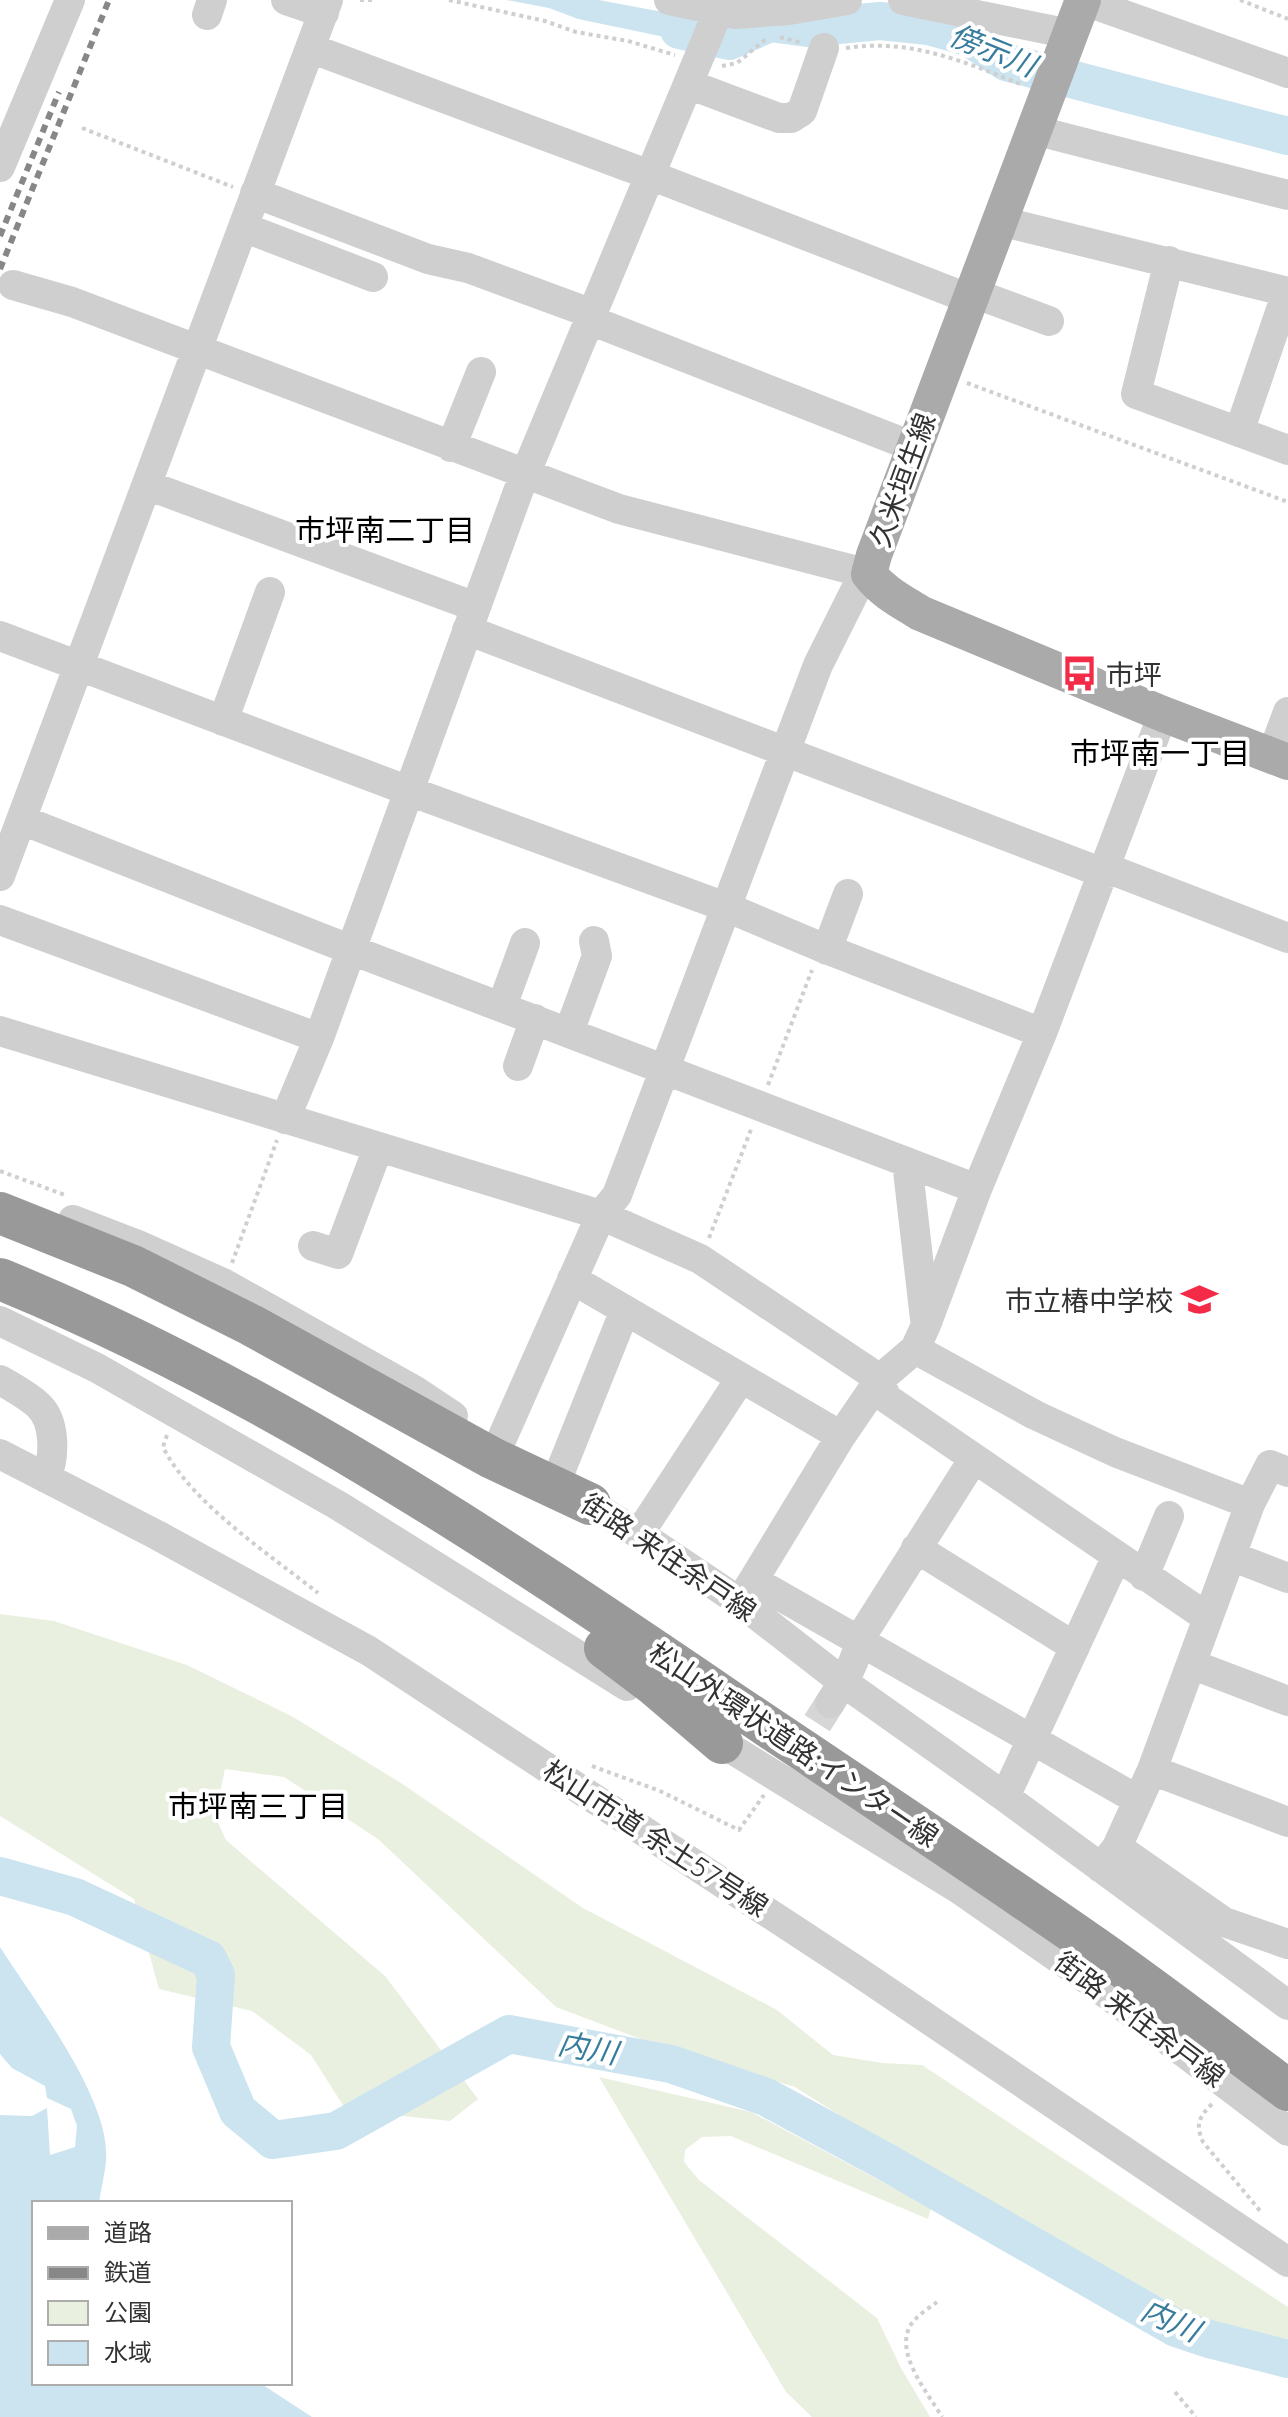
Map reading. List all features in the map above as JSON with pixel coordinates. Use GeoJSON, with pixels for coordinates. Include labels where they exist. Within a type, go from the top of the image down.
{"type":"FeatureCollection","features":[{"type":"Feature","properties":{"kind":"highway"},"geometry":{"type":"LineString","coordinates":[[0,1213],[54,1232],[159,1279],[251,1325],[492,1458],[590,1504]]}},
{"type":"Feature","properties":{"kind":"highway","name":"松山外環状道路;インター線"},"geometry":{"type":"LineString","coordinates":[[0,1250],[66,1276],[129,1310],[286,1419]]}},
{"type":"Feature","properties":{"kind":"highway","name":"松山外環状道路;インター線"},"geometry":{"type":"LineString","coordinates":[[0,1279],[72,1308],[286,1419],[523,1561],[1086,1941],[1288,2090]]}},
{"type":"Feature","properties":{"kind":"highway"},"geometry":{"type":"LineString","coordinates":[[0,1293],[68,1323],[191,1390],[443,1540],[581,1631],[654,1685],[722,1743]]}},
{"type":"Feature","properties":{"kind":"main road","name":"久米垣生線"},"geometry":{"type":"LineString","coordinates":[[1082,0],[869,574],[892,596],[920,613],[1163,714],[1280,758]]}},
{"type":"Feature","properties":{"kind":"street"},"geometry":{"type":"LineString","coordinates":[[0,167],[70,0]]}},
{"type":"Feature","properties":{"kind":"street"},"geometry":{"type":"LineString","coordinates":[[0,876],[14,819],[79,666],[326,6],[286,0]]}},
{"type":"Feature","properties":{"kind":"street"},"geometry":{"type":"LineString","coordinates":[[669,0],[736,14],[758,14],[847,0]]}},
{"type":"Feature","properties":{"kind":"street"},"geometry":{"type":"LineString","coordinates":[[903,0],[1056,70]]}},
{"type":"Feature","properties":{"kind":"street"},"geometry":{"type":"LineString","coordinates":[[1082,0],[1288,73]]}},
{"type":"Feature","properties":{"kind":"street"},"geometry":{"type":"LineString","coordinates":[[285,1119],[319,1038],[349,949],[527,475],[719,8]]}},
{"type":"Feature","properties":{"kind":"street"},"geometry":{"type":"LineString","coordinates":[[310,48],[972,296],[1049,321]]}},
{"type":"Feature","properties":{"kind":"street"},"geometry":{"type":"LineString","coordinates":[[695,67],[779,118],[791,118],[802,111],[824,48]]}},
{"type":"Feature","properties":{"kind":"street"},"geometry":{"type":"LineString","coordinates":[[1034,130],[1288,195]]}},
{"type":"Feature","properties":{"kind":"street"},"geometry":{"type":"LineString","coordinates":[[255,194],[428,259],[468,268],[914,447]]}},
{"type":"Feature","properties":{"kind":"street"},"geometry":{"type":"LineString","coordinates":[[1000,221],[1287,292],[1239,432]]}},
{"type":"Feature","properties":{"kind":"street"},"geometry":{"type":"LineString","coordinates":[[243,227],[373,277]]}},
{"type":"Feature","properties":{"kind":"street"},"geometry":{"type":"LineString","coordinates":[[1169,261],[1136,394],[1288,450]]}},
{"type":"Feature","properties":{"kind":"street"},"geometry":{"type":"LineString","coordinates":[[13,285],[72,302],[619,509],[869,574],[856,589],[818,665],[617,1195],[601,1215],[499,1445]]}},
{"type":"Feature","properties":{"kind":"street"},"geometry":{"type":"LineString","coordinates":[[451,447],[481,372]]}},
{"type":"Feature","properties":{"kind":"street"},"geometry":{"type":"LineString","coordinates":[[147,485],[786,750],[1103,873],[1117,872],[1288,938]]}},
{"type":"Feature","properties":{"kind":"street"},"geometry":{"type":"LineString","coordinates":[[223,721],[270,592]]}},
{"type":"Feature","properties":{"kind":"street"},"geometry":{"type":"LineString","coordinates":[[3,646],[79,666],[726,907],[827,950],[1042,1033]]}},
{"type":"Feature","properties":{"kind":"street"},"geometry":{"type":"LineString","coordinates":[[1280,758],[1288,712]]}},
{"type":"Feature","properties":{"kind":"street"},"geometry":{"type":"LineString","coordinates":[[1138,1800],[859,1640],[747,1592],[841,1436],[880,1379],[920,1337],[1042,1033],[1163,714]]}},
{"type":"Feature","properties":{"kind":"street"},"geometry":{"type":"LineString","coordinates":[[14,819],[977,1189]]}},
{"type":"Feature","properties":{"kind":"street"},"geometry":{"type":"LineString","coordinates":[[827,950],[848,894]]}},
{"type":"Feature","properties":{"kind":"street"},"geometry":{"type":"LineString","coordinates":[[0,920],[319,1038]]}},
{"type":"Feature","properties":{"kind":"street"},"geometry":{"type":"LineString","coordinates":[[569,1032],[597,956],[594,941]]}},
{"type":"Feature","properties":{"kind":"street"},"geometry":{"type":"LineString","coordinates":[[502,1006],[525,943]]}},
{"type":"Feature","properties":{"kind":"street"},"geometry":{"type":"LineString","coordinates":[[518,1066],[535,1019]]}},
{"type":"Feature","properties":{"kind":"street"},"geometry":{"type":"LineString","coordinates":[[0,1031],[601,1215],[700,1259],[880,1379],[886,1398],[973,1460],[1208,1618]]}},
{"type":"Feature","properties":{"kind":"street"},"geometry":{"type":"LineString","coordinates":[[313,1246],[338,1254],[378,1148]]}},
{"type":"Feature","properties":{"kind":"street"},"geometry":{"type":"LineString","coordinates":[[907,1162],[920,1337]]}},
{"type":"Feature","properties":{"kind":"street","name":"街路 来住余戸線"},"geometry":{"type":"LineString","coordinates":[[0,1193],[138,1245],[225,1284],[414,1390],[639,1534],[747,1592],[836,1693],[1109,1857],[1288,2005]]}},
{"type":"Feature","properties":{"kind":"street"},"geometry":{"type":"LineString","coordinates":[[572,1279],[841,1436]]}},
{"type":"Feature","properties":{"kind":"street"},"geometry":{"type":"LineString","coordinates":[[556,1482],[625,1310]]}},
{"type":"Feature","properties":{"kind":"street","name":"街路 来住余戸線"},"geometry":{"type":"LineString","coordinates":[[0,1321],[97,1368],[339,1506],[853,1822],[1083,1975],[1288,2131]]}},
{"type":"Feature","properties":{"kind":"street"},"geometry":{"type":"LineString","coordinates":[[920,1337],[1035,1415],[1115,1452],[1250,1504]]}},
{"type":"Feature","properties":{"kind":"street"},"geometry":{"type":"LineString","coordinates":[[639,1534],[741,1378]]}},
{"type":"Feature","properties":{"kind":"street"},"geometry":{"type":"LineString","coordinates":[[0,1380],[41,1407],[52,1437],[52,1464],[46,1478]]}},
{"type":"Feature","properties":{"kind":"street","name":"松山市道 余土57号線"},"geometry":{"type":"LineString","coordinates":[[0,1454],[369,1651],[854,1969],[1280,2256]]}},
{"type":"Feature","properties":{"kind":"street"},"geometry":{"type":"LineString","coordinates":[[836,1693],[858,1650],[859,1640],[973,1460]]}},
{"type":"Feature","properties":{"kind":"street"},"geometry":{"type":"LineString","coordinates":[[1288,1472],[1270,1465],[1250,1504],[1152,1770],[1109,1857],[1224,1922],[1288,1944]]}},
{"type":"Feature","properties":{"kind":"street"},"geometry":{"type":"LineString","coordinates":[[1144,1576],[1169,1516]]}},
{"type":"Feature","properties":{"kind":"street"},"geometry":{"type":"LineString","coordinates":[[916,1548],[1075,1647]]}},
{"type":"Feature","properties":{"kind":"street"},"geometry":{"type":"LineString","coordinates":[[1231,1556],[1288,1578]]}},
{"type":"Feature","properties":{"kind":"street"},"geometry":{"type":"LineString","coordinates":[[1005,1797],[1116,1558]]}},
{"type":"Feature","properties":{"kind":"street"},"geometry":{"type":"LineString","coordinates":[[1191,1664],[1288,1701]]}},
{"type":"Feature","properties":{"kind":"street"},"geometry":{"type":"LineString","coordinates":[[1152,1770],[1288,1822]]}},
{"type":"Feature","properties":{"kind":"path"},"geometry":{"type":"LineString","coordinates":[[360,0],[373,0]]}},
{"type":"Feature","properties":{"kind":"path"},"geometry":{"type":"LineString","coordinates":[[449,0],[545,21],[576,32],[628,41],[695,67],[737,63],[768,37],[777,37],[824,48],[874,43],[1056,70]]}},
{"type":"Feature","properties":{"kind":"path"},"geometry":{"type":"LineString","coordinates":[[1240,0],[1288,19]]}},
{"type":"Feature","properties":{"kind":"path"},"geometry":{"type":"LineString","coordinates":[[82,128],[255,194]]}},
{"type":"Feature","properties":{"kind":"path"},"geometry":{"type":"LineString","coordinates":[[942,374],[1288,502]]}},
{"type":"Feature","properties":{"kind":"path"},"geometry":{"type":"LineString","coordinates":[[225,1284],[285,1119]]}},
{"type":"Feature","properties":{"kind":"path"},"geometry":{"type":"LineString","coordinates":[[170,1426],[163,1447],[172,1465],[222,1516],[326,1599]]}},
{"type":"Feature","properties":{"kind":"path"},"geometry":{"type":"LineString","coordinates":[[590,1765],[660,1791],[739,1830],[780,1777]]}},
{"type":"Feature","properties":{"kind":"path"},"geometry":{"type":"LineString","coordinates":[[1217,2098],[1200,2117],[1197,2129],[1203,2142],[1264,2216],[1274,2234],[1280,2256]]}},
{"type":"Feature","properties":{"kind":"path"},"geometry":{"type":"LineString","coordinates":[[937,2302],[913,2322],[907,2333],[906,2347],[910,2363],[942,2417]]}},
{"type":"Feature","properties":{"kind":"path"},"geometry":{"type":"LineString","coordinates":[[1175,2392],[1196,2417]]}},
{"type":"Feature","properties":{"kind":"green space"},"geometry":{"type":"Polygon","coordinates":[[[0,1614],[54,1621],[187,1665],[293,1717],[401,1783],[583,1908],[777,2010],[833,2055],[882,2063],[922,2065],[1288,2307],[1288,2345],[1231,2328],[1176,2319],[980,2204],[795,2087],[651,2043],[556,2007],[378,1839],[284,1777],[225,1769],[215,1816],[226,1840],[385,1976],[478,2099],[450,2121],[346,2110],[311,2055],[252,2011],[159,1989],[134,1899],[0,1816],[0,1614]]]}},
{"type":"Feature","properties":{"kind":"green space"},"geometry":{"type":"Polygon","coordinates":[[[599,2077],[751,2112],[931,2208],[928,2219],[731,2136],[702,2137],[685,2150],[684,2162],[699,2180],[877,2318],[901,2368],[930,2417],[812,2417],[786,2392],[599,2077]]]}},
{"type":"Feature","properties":{"kind":"water"},"geometry":{"type":"Polygon","coordinates":[[[506,0],[599,0],[727,24],[727,50],[578,19],[549,8],[506,0]]]}},
{"type":"Feature","properties":{"kind":"water"},"geometry":{"type":"Polygon","coordinates":[[[0,1947],[83,2080],[104,2135],[106,2160],[99,2201],[32,2201],[32,2385],[263,2385],[312,2417],[0,2417],[0,2115],[32,2116],[47,2108],[50,2155],[75,2147],[77,2126],[71,2109],[47,2098],[45,2086],[12,2068],[0,2054],[0,1947]]]}},
{"type":"Feature","properties":{"kind":"waterway","name":"傍示川"},"geometry":{"type":"LineString","coordinates":[[679,30],[729,41],[770,23],[807,28],[880,21],[928,26],[968,37],[1006,62],[1288,136]]}},
{"type":"Feature","properties":{"kind":"waterway","name":"内川"},"geometry":{"type":"LineString","coordinates":[[0,1876],[75,1897],[208,1959],[216,1975],[211,2047],[238,2111],[273,2140],[336,2131],[509,2034],[671,2064],[766,2097],[1176,2328],[1288,2359]]}},
{"type":"Feature","properties":{"kind":"tunnel"},"geometry":{"type":"LineString","coordinates":[[793,1761],[830,1703]]}},
{"type":"Feature","properties":{"kind":"railway"},"geometry":{"type":"LineString","coordinates":[[0,269],[109,0]]}},
{"type":"Feature","properties":{"kind":"railway"},"geometry":{"type":"LineString","coordinates":[[0,236],[59,92]]}},
{"type":"Feature","properties":{"kind":"place","name":"市坪"},"geometry":{"type":"Point","coordinates":[1080,674]}},
{"type":"Feature","properties":{"kind":"place","name":"市立椿中学校"},"geometry":{"type":"Point","coordinates":[1199,1300]}},
{"type":"Feature","properties":{"kind":"district","name":"市坪南二丁目"},"geometry":{"type":"Point","coordinates":[385,530]}},
{"type":"Feature","properties":{"kind":"district","name":"市坪南一丁目"},"geometry":{"type":"Point","coordinates":[1160,753]}},
{"type":"Feature","properties":{"kind":"district","name":"市坪南三丁目"},"geometry":{"type":"Point","coordinates":[258,1806]}}]}
